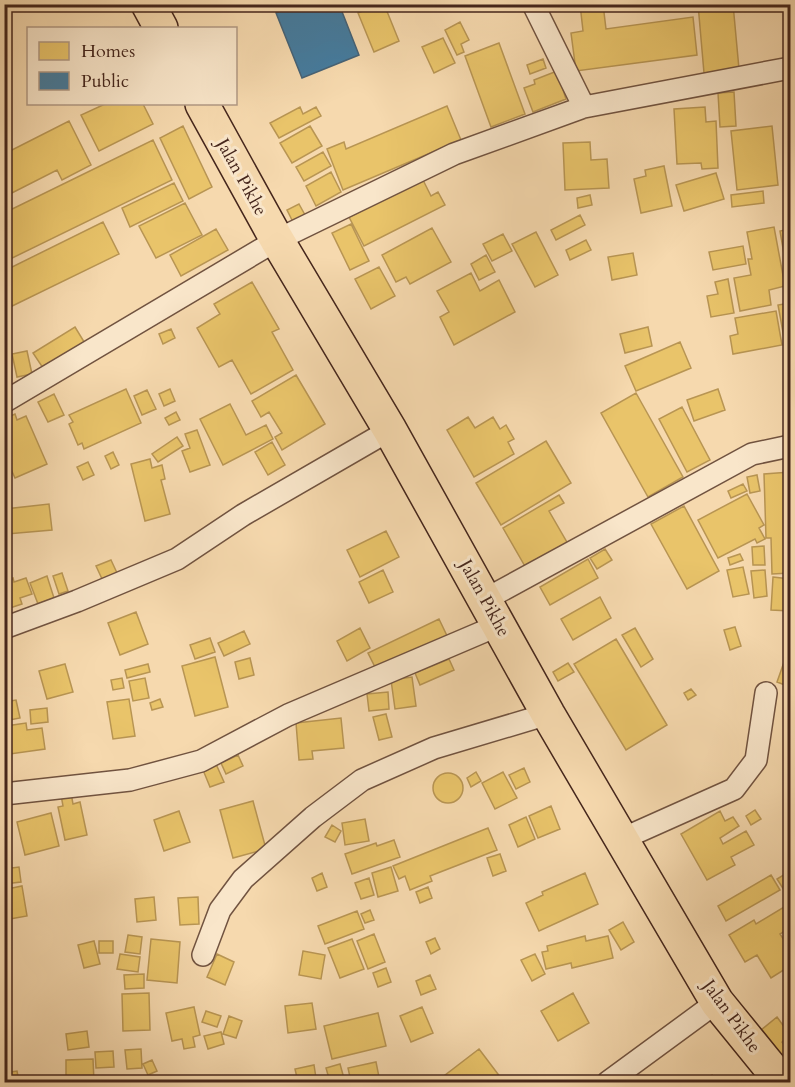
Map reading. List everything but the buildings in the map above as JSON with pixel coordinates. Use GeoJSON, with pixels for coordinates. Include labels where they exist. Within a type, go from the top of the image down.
{"type":"FeatureCollection","features":[{"type":"Feature","properties":{"kind":"highway"},"geometry":{"type":"LineString","coordinates":[[148,4],[160,27]]}},
{"type":"Feature","properties":{"kind":"highway","name":"Jalan Pikhe"},"geometry":{"type":"LineString","coordinates":[[203,105],[277,240],[390,430],[548,714],[717,1002],[782,1083]]}},
{"type":"Feature","properties":{"kind":"street"},"geometry":{"type":"LineString","coordinates":[[533,4],[584,107]]}},
{"type":"Feature","properties":{"kind":"street"},"geometry":{"type":"LineString","coordinates":[[4,402],[277,240],[454,154],[584,107],[790,68]]}},
{"type":"Feature","properties":{"kind":"street"},"geometry":{"type":"LineString","coordinates":[[4,628],[77,601],[177,559],[243,515],[390,430]]}},
{"type":"Feature","properties":{"kind":"street"},"geometry":{"type":"LineString","coordinates":[[4,794],[130,780],[201,761],[493,612],[752,454],[790,446]]}},
{"type":"Feature","properties":{"kind":"street"},"geometry":{"type":"LineString","coordinates":[[622,839],[734,789],[756,760],[766,693]]}},
{"type":"Feature","properties":{"kind":"street"},"geometry":{"type":"LineString","coordinates":[[203,955],[220,910],[243,879],[313,817],[362,780],[434,748],[548,714]]}},
{"type":"Feature","properties":{"kind":"street"},"geometry":{"type":"LineString","coordinates":[[608,1083],[717,1002]]}}]}
